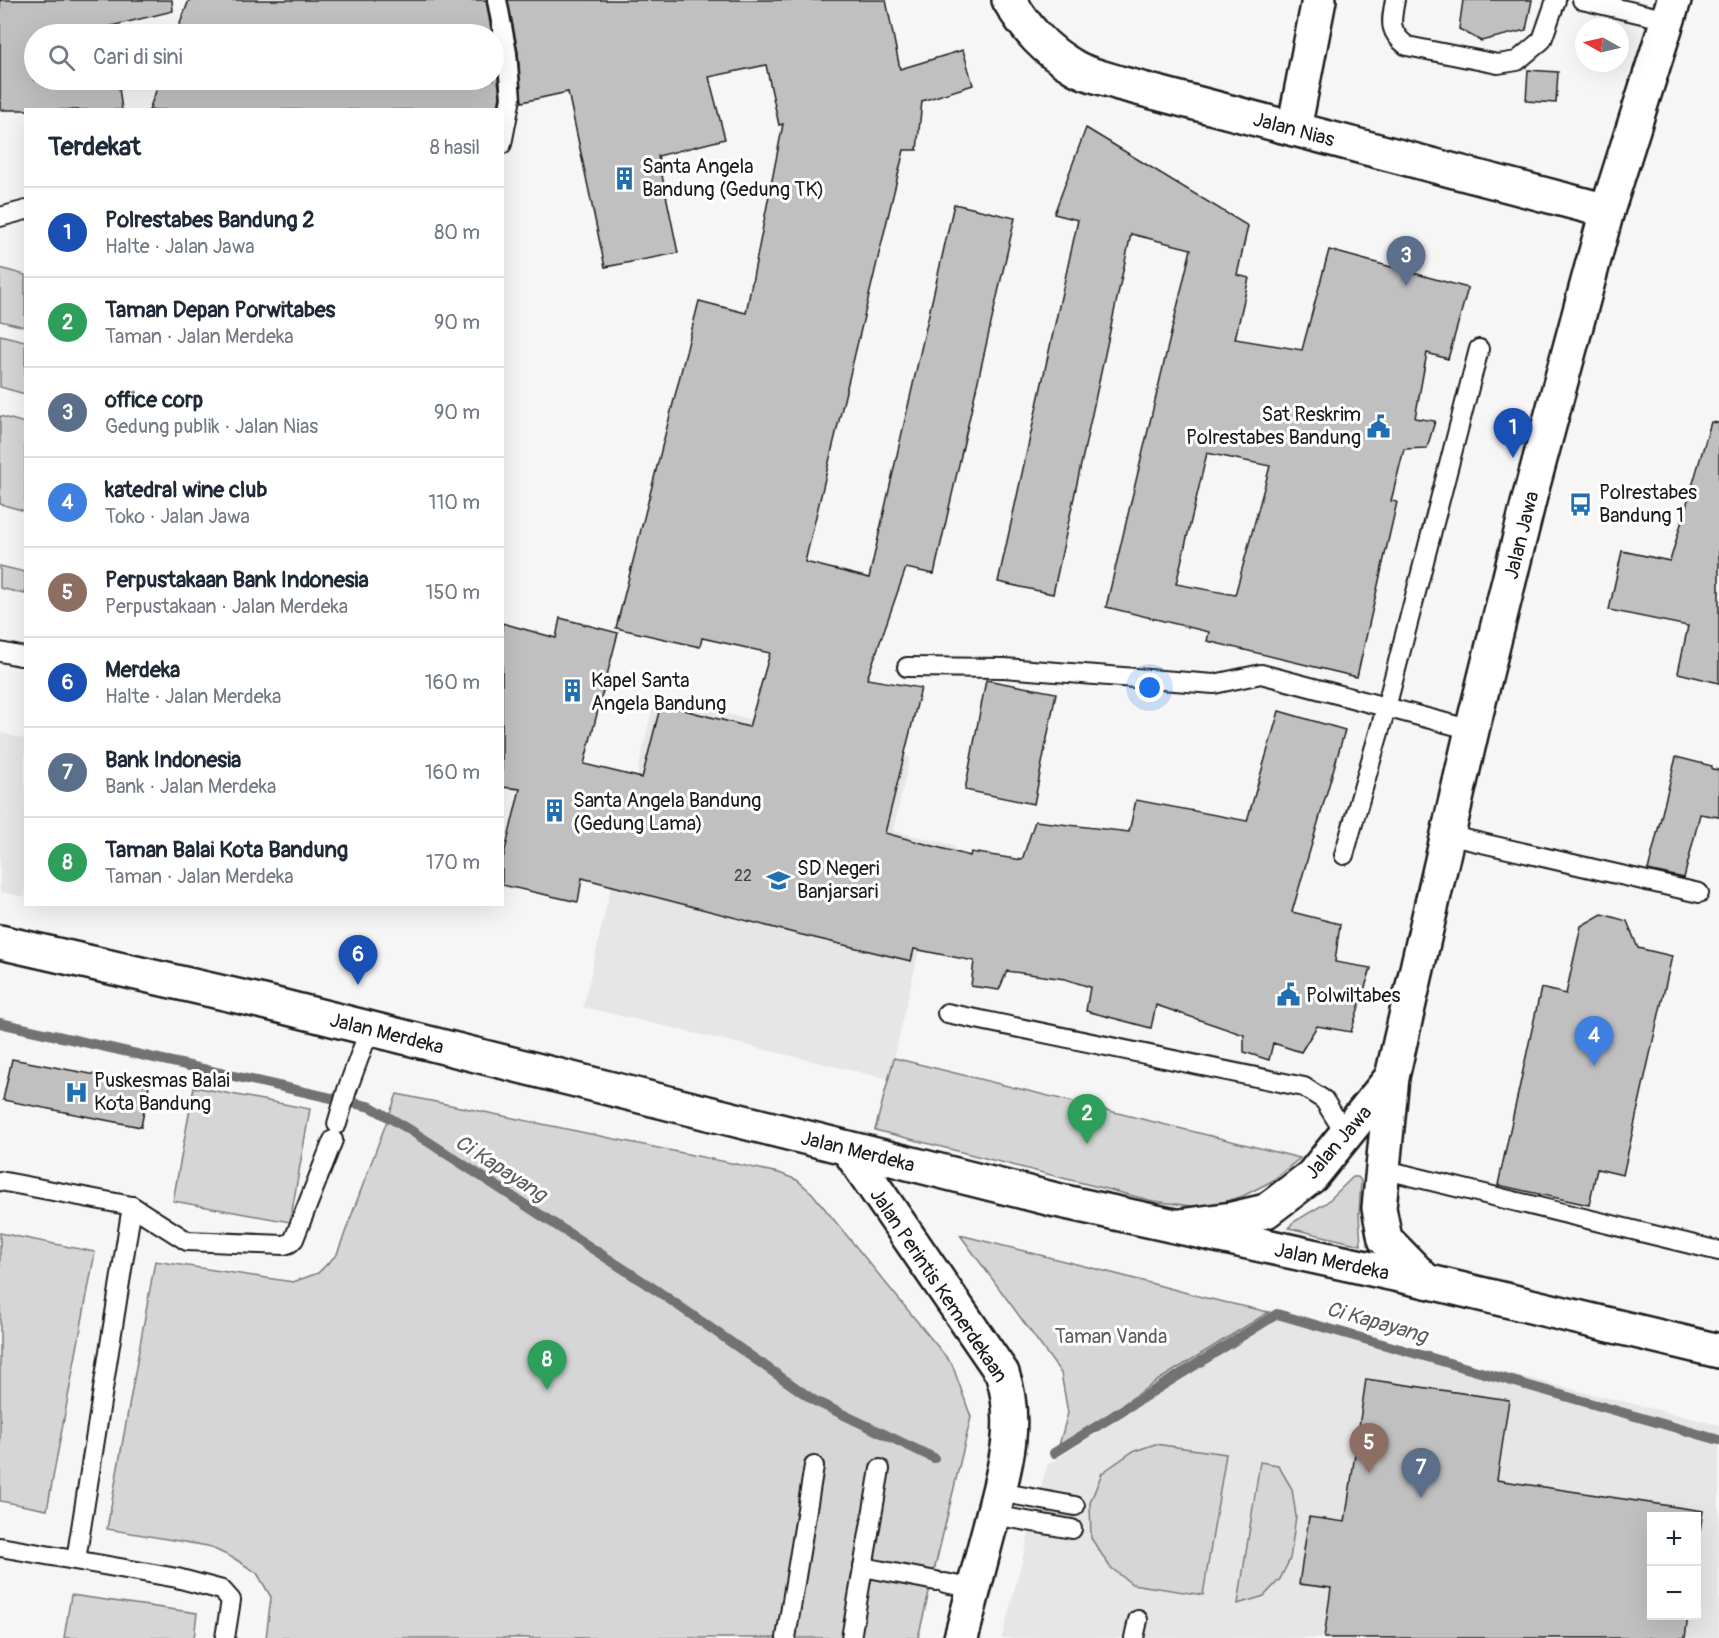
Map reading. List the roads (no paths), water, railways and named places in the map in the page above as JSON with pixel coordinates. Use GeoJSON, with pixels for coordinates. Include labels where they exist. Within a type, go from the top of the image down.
{"type":"FeatureCollection","features":[{"type":"Feature","properties":{"kind":"street","name":"Jalan Nias"},"geometry":{"type":"LineString","coordinates":[[1009,0],[1042,45],[1076,68],[1119,83],[1607,211]]}},
{"type":"Feature","properties":{"kind":"street"},"geometry":{"type":"LineString","coordinates":[[1294,129],[1319,0]]}},
{"type":"Feature","properties":{"kind":"street","name":"Jalan Jawa"},"geometry":{"type":"LineString","coordinates":[[1426,1281],[1385,1239],[1379,1208],[1392,1077],[1447,835],[1530,496],[1607,211],[1671,10]]}},
{"type":"Feature","properties":{"kind":"street","name":"Jalan Merdeka"},"geometry":{"type":"LineString","coordinates":[[0,942],[268,1003],[1056,1200],[1426,1281],[1719,1351]]}},
{"type":"Feature","properties":{"kind":"street","name":"Jalan Jawa"},"geometry":{"type":"LineString","coordinates":[[1175,1227],[1232,1219],[1266,1211],[1312,1176],[1392,1077]]}},
{"type":"Feature","properties":{"kind":"street","name":"Jalan Perintis Kemerdekaan"},"geometry":{"type":"LineString","coordinates":[[848,1149],[1002,1372],[1008,1389],[1011,1437],[996,1504],[952,1585],[961,1638]]}},
{"type":"Feature","properties":{"kind":"lane"},"geometry":{"type":"LineString","coordinates":[[496,0],[501,24]]}},
{"type":"Feature","properties":{"kind":"lane"},"geometry":{"type":"LineString","coordinates":[[1395,0],[1391,24],[1396,38],[1407,46],[1498,64],[1517,61],[1542,40],[1556,0]]}},
{"type":"Feature","properties":{"kind":"lane"},"geometry":{"type":"LineString","coordinates":[[1582,0],[1671,10]]}},
{"type":"Feature","properties":{"kind":"lane"},"geometry":{"type":"LineString","coordinates":[[504,38],[511,98],[504,136]]}},
{"type":"Feature","properties":{"kind":"lane"},"geometry":{"type":"LineString","coordinates":[[0,218],[24,211]]}},
{"type":"Feature","properties":{"kind":"lane"},"geometry":{"type":"LineString","coordinates":[[1344,855],[1386,708],[1479,349]]}},
{"type":"Feature","properties":{"kind":"lane"},"geometry":{"type":"LineString","coordinates":[[0,652],[20,656]]}},
{"type":"Feature","properties":{"kind":"lane"},"geometry":{"type":"LineString","coordinates":[[907,667],[1004,668],[1214,684],[1261,674],[1472,730]]}},
{"type":"Feature","properties":{"kind":"lane"},"geometry":{"type":"LineString","coordinates":[[1447,835],[1699,893]]}},
{"type":"Feature","properties":{"kind":"lane"},"geometry":{"type":"LineString","coordinates":[[947,1013],[1304,1087],[1324,1100],[1346,1135]]}},
{"type":"Feature","properties":{"kind":"lane"},"geometry":{"type":"LineString","coordinates":[[0,1181],[132,1206],[187,1241],[284,1245],[290,1243],[294,1239],[337,1125],[347,1090],[370,1028]]}},
{"type":"Feature","properties":{"kind":"lane"},"geometry":{"type":"LineString","coordinates":[[1382,1169],[1719,1251]]}},
{"type":"Feature","properties":{"kind":"lane"},"geometry":{"type":"LineString","coordinates":[[76,1560],[132,1206]]}},
{"type":"Feature","properties":{"kind":"lane"},"geometry":{"type":"LineString","coordinates":[[786,1638],[814,1466]]}},
{"type":"Feature","properties":{"kind":"lane"},"geometry":{"type":"LineString","coordinates":[[851,1638],[880,1469]]}},
{"type":"Feature","properties":{"kind":"lane"},"geometry":{"type":"LineString","coordinates":[[996,1504],[1075,1506]]}},
{"type":"Feature","properties":{"kind":"lane"},"geometry":{"type":"LineString","coordinates":[[996,1504],[1072,1529]]}},
{"type":"Feature","properties":{"kind":"lane"},"geometry":{"type":"LineString","coordinates":[[0,1547],[177,1578],[222,1590],[231,1600],[225,1638]]}},
{"type":"Feature","properties":{"kind":"lane"},"geometry":{"type":"LineString","coordinates":[[863,1567],[952,1585]]}},
{"type":"Feature","properties":{"kind":"waterway","name":"Ci Kapayang"},"geometry":{"type":"LineString","coordinates":[[0,1023],[371,1107],[659,1292],[815,1401],[934,1458]]}},
{"type":"Feature","properties":{"kind":"waterway","name":"Ci Kapayang"},"geometry":{"type":"LineString","coordinates":[[1054,1453],[1277,1314],[1719,1440]]}},
{"type":"Feature","properties":{"kind":"place","name":"Santa Angela Bandung (Gedung TK)"},"geometry":{"type":"Point","coordinates":[624,178]}},
{"type":"Feature","properties":{"kind":"place","name":"office corp"},"geometry":{"type":"Point","coordinates":[1406,286]}},
{"type":"Feature","properties":{"kind":"place","name":"Sat Reskrim Polrestabes Bandung"},"geometry":{"type":"Point","coordinates":[1379,426]}},
{"type":"Feature","properties":{"kind":"place","name":"Polrestabes Bandung 2"},"geometry":{"type":"Point","coordinates":[1513,458]}},
{"type":"Feature","properties":{"kind":"place","name":"Polrestabes Bandung 1"},"geometry":{"type":"Point","coordinates":[1581,504]}},
{"type":"Feature","properties":{"kind":"place","name":"Kapel Santa Angela Bandung"},"geometry":{"type":"Point","coordinates":[573,691]}},
{"type":"Feature","properties":{"kind":"place","name":"Santa Angela Bandung (Gedung Lama)"},"geometry":{"type":"Point","coordinates":[555,811]}},
{"type":"Feature","properties":{"kind":"place","name":"SD Negeri Banjarsari"},"geometry":{"type":"Point","coordinates":[779,880]}},
{"type":"Feature","properties":{"kind":"place","name":"Merdeka"},"geometry":{"type":"Point","coordinates":[358,985]}},
{"type":"Feature","properties":{"kind":"place","name":"Polwiltabes"},"geometry":{"type":"Point","coordinates":[1288,995]}},
{"type":"Feature","properties":{"kind":"place","name":"katedral wine club"},"geometry":{"type":"Point","coordinates":[1594,1066]}},
{"type":"Feature","properties":{"kind":"place","name":"Puskesmas Balai Kota Bandung"},"geometry":{"type":"Point","coordinates":[76,1092]}},
{"type":"Feature","properties":{"kind":"place","name":"Taman Depan Porwitabes"},"geometry":{"type":"Point","coordinates":[1087,1144]}},
{"type":"Feature","properties":{"kind":"place","name":"Taman Balai Kota Bandung"},"geometry":{"type":"Point","coordinates":[547,1390]}},
{"type":"Feature","properties":{"kind":"place","name":"Perpustakaan Bank Indonesia"},"geometry":{"type":"Point","coordinates":[1369,1473]}},
{"type":"Feature","properties":{"kind":"place","name":"Bank Indonesia"},"geometry":{"type":"Point","coordinates":[1421,1498]}},
{"type":"Feature","properties":{"kind":"park label","name":"Taman Vanda"},"geometry":{"type":"Point","coordinates":[1111,1336]}}]}
